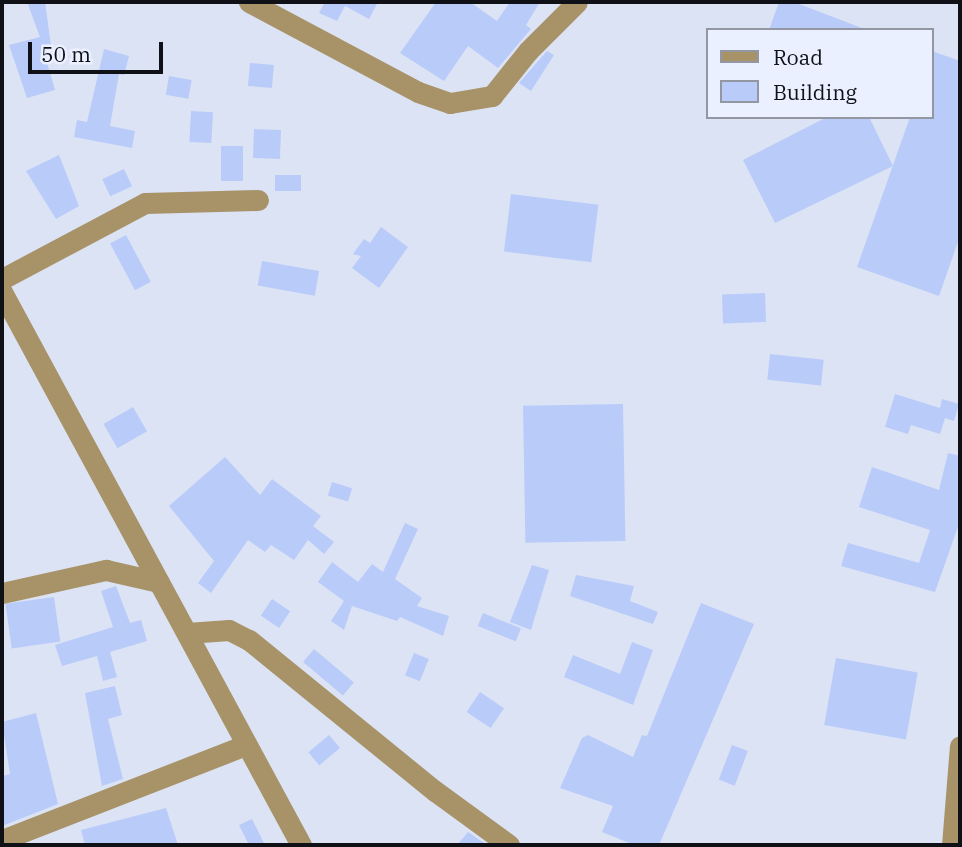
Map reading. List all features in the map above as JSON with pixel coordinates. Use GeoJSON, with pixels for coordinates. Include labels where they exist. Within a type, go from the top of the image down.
{"type":"FeatureCollection","features":[{"type":"Feature","properties":{"kind":"street"},"geometry":{"type":"LineString","coordinates":[[249,2],[418,92],[450,103],[492,96],[528,51],[577,2]]}},
{"type":"Feature","properties":{"kind":"street"},"geometry":{"type":"LineString","coordinates":[[2,279],[145,203],[258,200]]}},
{"type":"Feature","properties":{"kind":"street"},"geometry":{"type":"LineString","coordinates":[[2,292],[301,845]]}},
{"type":"Feature","properties":{"kind":"street"},"geometry":{"type":"LineString","coordinates":[[2,593],[106,570],[159,582]]}},
{"type":"Feature","properties":{"kind":"street"},"geometry":{"type":"LineString","coordinates":[[187,633],[229,630],[249,639],[435,791],[509,845]]}},
{"type":"Feature","properties":{"kind":"street"},"geometry":{"type":"LineString","coordinates":[[2,839],[246,746]]}},
{"type":"Feature","properties":{"kind":"street"},"geometry":{"type":"LineString","coordinates":[[952,845],[960,746]]}},
{"type":"Feature","properties":{"kind":"building"},"geometry":{"type":"Polygon","coordinates":[[[27,2],[45,2],[52,53],[44,52],[55,90],[27,98],[9,45],[40,37],[27,2]]]}},
{"type":"Feature","properties":{"kind":"building"},"geometry":{"type":"Polygon","coordinates":[[[325,2],[378,2],[369,19],[345,6],[337,21],[319,13],[325,2]]]}},
{"type":"Feature","properties":{"kind":"building"},"geometry":{"type":"Polygon","coordinates":[[[436,2],[470,2],[497,21],[510,2],[540,2],[526,25],[531,29],[498,68],[468,46],[444,81],[400,53],[436,2]]]}},
{"type":"Feature","properties":{"kind":"building"},"geometry":{"type":"Polygon","coordinates":[[[779,2],[794,2],[862,28],[770,28],[779,2]]]}},
{"type":"Feature","properties":{"kind":"building"},"geometry":{"type":"Polygon","coordinates":[[[104,49],[129,56],[124,75],[119,74],[110,126],[135,131],[132,148],[74,137],[77,120],[87,122],[104,49]]]}},
{"type":"Feature","properties":{"kind":"building"},"geometry":{"type":"Polygon","coordinates":[[[547,51],[554,55],[531,91],[519,83],[547,51]]]}},
{"type":"Feature","properties":{"kind":"building"},"geometry":{"type":"Polygon","coordinates":[[[934,52],[960,61],[960,236],[939,296],[857,267],[909,119],[934,119],[934,52]]]}},
{"type":"Feature","properties":{"kind":"building"},"geometry":{"type":"Polygon","coordinates":[[[250,63],[274,65],[272,88],[248,86],[250,63]]]}},
{"type":"Feature","properties":{"kind":"building"},"geometry":{"type":"Polygon","coordinates":[[[169,76],[192,80],[188,99],[166,95],[169,76]]]}},
{"type":"Feature","properties":{"kind":"building"},"geometry":{"type":"Polygon","coordinates":[[[191,111],[213,112],[211,143],[189,142],[191,111]]]}},
{"type":"Feature","properties":{"kind":"building"},"geometry":{"type":"Polygon","coordinates":[[[823,119],[870,119],[893,166],[775,223],[743,160],[823,119]]]}},
{"type":"Feature","properties":{"kind":"building"},"geometry":{"type":"Polygon","coordinates":[[[254,129],[281,130],[280,159],[253,158],[254,129]]]}},
{"type":"Feature","properties":{"kind":"building"},"geometry":{"type":"Polygon","coordinates":[[[221,146],[243,146],[243,181],[221,181],[221,146]]]}},
{"type":"Feature","properties":{"kind":"building"},"geometry":{"type":"Polygon","coordinates":[[[59,155],[79,206],[56,219],[26,171],[59,155]]]}},
{"type":"Feature","properties":{"kind":"building"},"geometry":{"type":"Polygon","coordinates":[[[124,169],[132,186],[110,196],[102,179],[124,169]]]}},
{"type":"Feature","properties":{"kind":"building"},"geometry":{"type":"Polygon","coordinates":[[[275,175],[301,175],[301,191],[275,191],[275,175]]]}},
{"type":"Feature","properties":{"kind":"building"},"geometry":{"type":"Polygon","coordinates":[[[511,194],[598,205],[591,262],[504,252],[511,194]]]}},
{"type":"Feature","properties":{"kind":"building"},"geometry":{"type":"Polygon","coordinates":[[[381,227],[408,247],[379,288],[352,268],[361,256],[353,254],[364,239],[370,243],[381,227]]]}},
{"type":"Feature","properties":{"kind":"building"},"geometry":{"type":"Polygon","coordinates":[[[126,235],[151,282],[135,290],[110,243],[126,235]]]}},
{"type":"Feature","properties":{"kind":"building"},"geometry":{"type":"Polygon","coordinates":[[[262,261],[319,271],[315,296],[258,286],[262,261]]]}},
{"type":"Feature","properties":{"kind":"building"},"geometry":{"type":"Polygon","coordinates":[[[765,293],[766,322],[723,323],[722,295],[765,293]]]}},
{"type":"Feature","properties":{"kind":"building"},"geometry":{"type":"Polygon","coordinates":[[[770,354],[824,360],[821,386],[767,380],[770,354]]]}},
{"type":"Feature","properties":{"kind":"building"},"geometry":{"type":"Polygon","coordinates":[[[895,394],[940,408],[942,399],[959,404],[954,421],[945,418],[940,434],[911,425],[908,434],[885,427],[895,394]]]}},
{"type":"Feature","properties":{"kind":"building"},"geometry":{"type":"Polygon","coordinates":[[[623,404],[625,541],[525,543],[523,406],[623,404]]]}},
{"type":"Feature","properties":{"kind":"building"},"geometry":{"type":"Polygon","coordinates":[[[133,407],[147,431],[118,448],[104,424],[133,407]]]}},
{"type":"Feature","properties":{"kind":"building"},"geometry":{"type":"Polygon","coordinates":[[[948,453],[960,456],[960,521],[935,592],[841,566],[848,543],[919,563],[930,530],[859,507],[872,467],[939,490],[948,453]]]}},
{"type":"Feature","properties":{"kind":"building"},"geometry":{"type":"Polygon","coordinates":[[[225,457],[260,495],[272,479],[321,516],[313,526],[334,542],[324,554],[308,540],[294,560],[271,545],[265,552],[248,540],[211,593],[198,583],[214,561],[169,506],[225,457]]]}},
{"type":"Feature","properties":{"kind":"building"},"geometry":{"type":"Polygon","coordinates":[[[332,482],[352,488],[348,502],[328,495],[332,482]]]}},
{"type":"Feature","properties":{"kind":"building"},"geometry":{"type":"Polygon","coordinates":[[[405,523],[418,529],[395,579],[422,598],[417,606],[449,616],[443,636],[400,617],[397,621],[352,606],[344,630],[331,621],[344,601],[318,582],[332,562],[358,582],[372,564],[383,572],[405,523]]]}},
{"type":"Feature","properties":{"kind":"building"},"geometry":{"type":"Polygon","coordinates":[[[532,565],[549,570],[531,630],[510,622],[532,565]]]}},
{"type":"Feature","properties":{"kind":"building"},"geometry":{"type":"Polygon","coordinates":[[[576,575],[634,586],[630,601],[658,612],[653,624],[570,596],[576,575]]]}},
{"type":"Feature","properties":{"kind":"building"},"geometry":{"type":"Polygon","coordinates":[[[116,586],[130,623],[141,620],[147,641],[110,652],[117,677],[103,681],[97,656],[62,666],[55,645],[113,627],[101,591],[116,586]]]}},
{"type":"Feature","properties":{"kind":"building"},"geometry":{"type":"Polygon","coordinates":[[[54,597],[60,642],[12,648],[5,604],[54,597]]]}},
{"type":"Feature","properties":{"kind":"building"},"geometry":{"type":"Polygon","coordinates":[[[272,599],[290,611],[279,628],[261,616],[272,599]]]}},
{"type":"Feature","properties":{"kind":"building"},"geometry":{"type":"Polygon","coordinates":[[[701,603],[754,624],[659,845],[634,845],[602,832],[613,806],[560,788],[582,738],[588,735],[633,757],[642,735],[647,736],[701,603]]]}},
{"type":"Feature","properties":{"kind":"building"},"geometry":{"type":"Polygon","coordinates":[[[483,613],[521,628],[516,641],[478,626],[483,613]]]}},
{"type":"Feature","properties":{"kind":"building"},"geometry":{"type":"Polygon","coordinates":[[[632,642],[653,650],[633,705],[564,677],[573,655],[620,674],[632,642]]]}},
{"type":"Feature","properties":{"kind":"building"},"geometry":{"type":"Polygon","coordinates":[[[314,649],[354,682],[343,695],[303,662],[314,649]]]}},
{"type":"Feature","properties":{"kind":"building"},"geometry":{"type":"Polygon","coordinates":[[[414,653],[429,659],[420,681],[405,675],[414,653]]]}},
{"type":"Feature","properties":{"kind":"building"},"geometry":{"type":"Polygon","coordinates":[[[836,658],[918,672],[906,739],[824,725],[836,658]]]}},
{"type":"Feature","properties":{"kind":"building"},"geometry":{"type":"Polygon","coordinates":[[[115,686],[122,715],[108,719],[123,779],[102,786],[85,693],[115,686]]]}},
{"type":"Feature","properties":{"kind":"building"},"geometry":{"type":"Polygon","coordinates":[[[480,692],[504,708],[491,728],[467,712],[480,692]]]}},
{"type":"Feature","properties":{"kind":"building"},"geometry":{"type":"Polygon","coordinates":[[[36,713],[58,804],[2,826],[2,776],[10,774],[2,722],[36,713]]]}},
{"type":"Feature","properties":{"kind":"building"},"geometry":{"type":"Polygon","coordinates":[[[329,735],[340,748],[319,765],[308,752],[329,735]]]}},
{"type":"Feature","properties":{"kind":"building"},"geometry":{"type":"Polygon","coordinates":[[[732,745],[748,751],[735,786],[719,780],[732,745]]]}},
{"type":"Feature","properties":{"kind":"building"},"geometry":{"type":"Polygon","coordinates":[[[166,808],[178,845],[85,845],[81,830],[166,808]]]}},
{"type":"Feature","properties":{"kind":"building"},"geometry":{"type":"Polygon","coordinates":[[[252,819],[265,845],[249,845],[239,825],[252,819]]]}},
{"type":"Feature","properties":{"kind":"building"},"geometry":{"type":"Polygon","coordinates":[[[468,832],[484,843],[457,845],[468,832]]]}}]}
